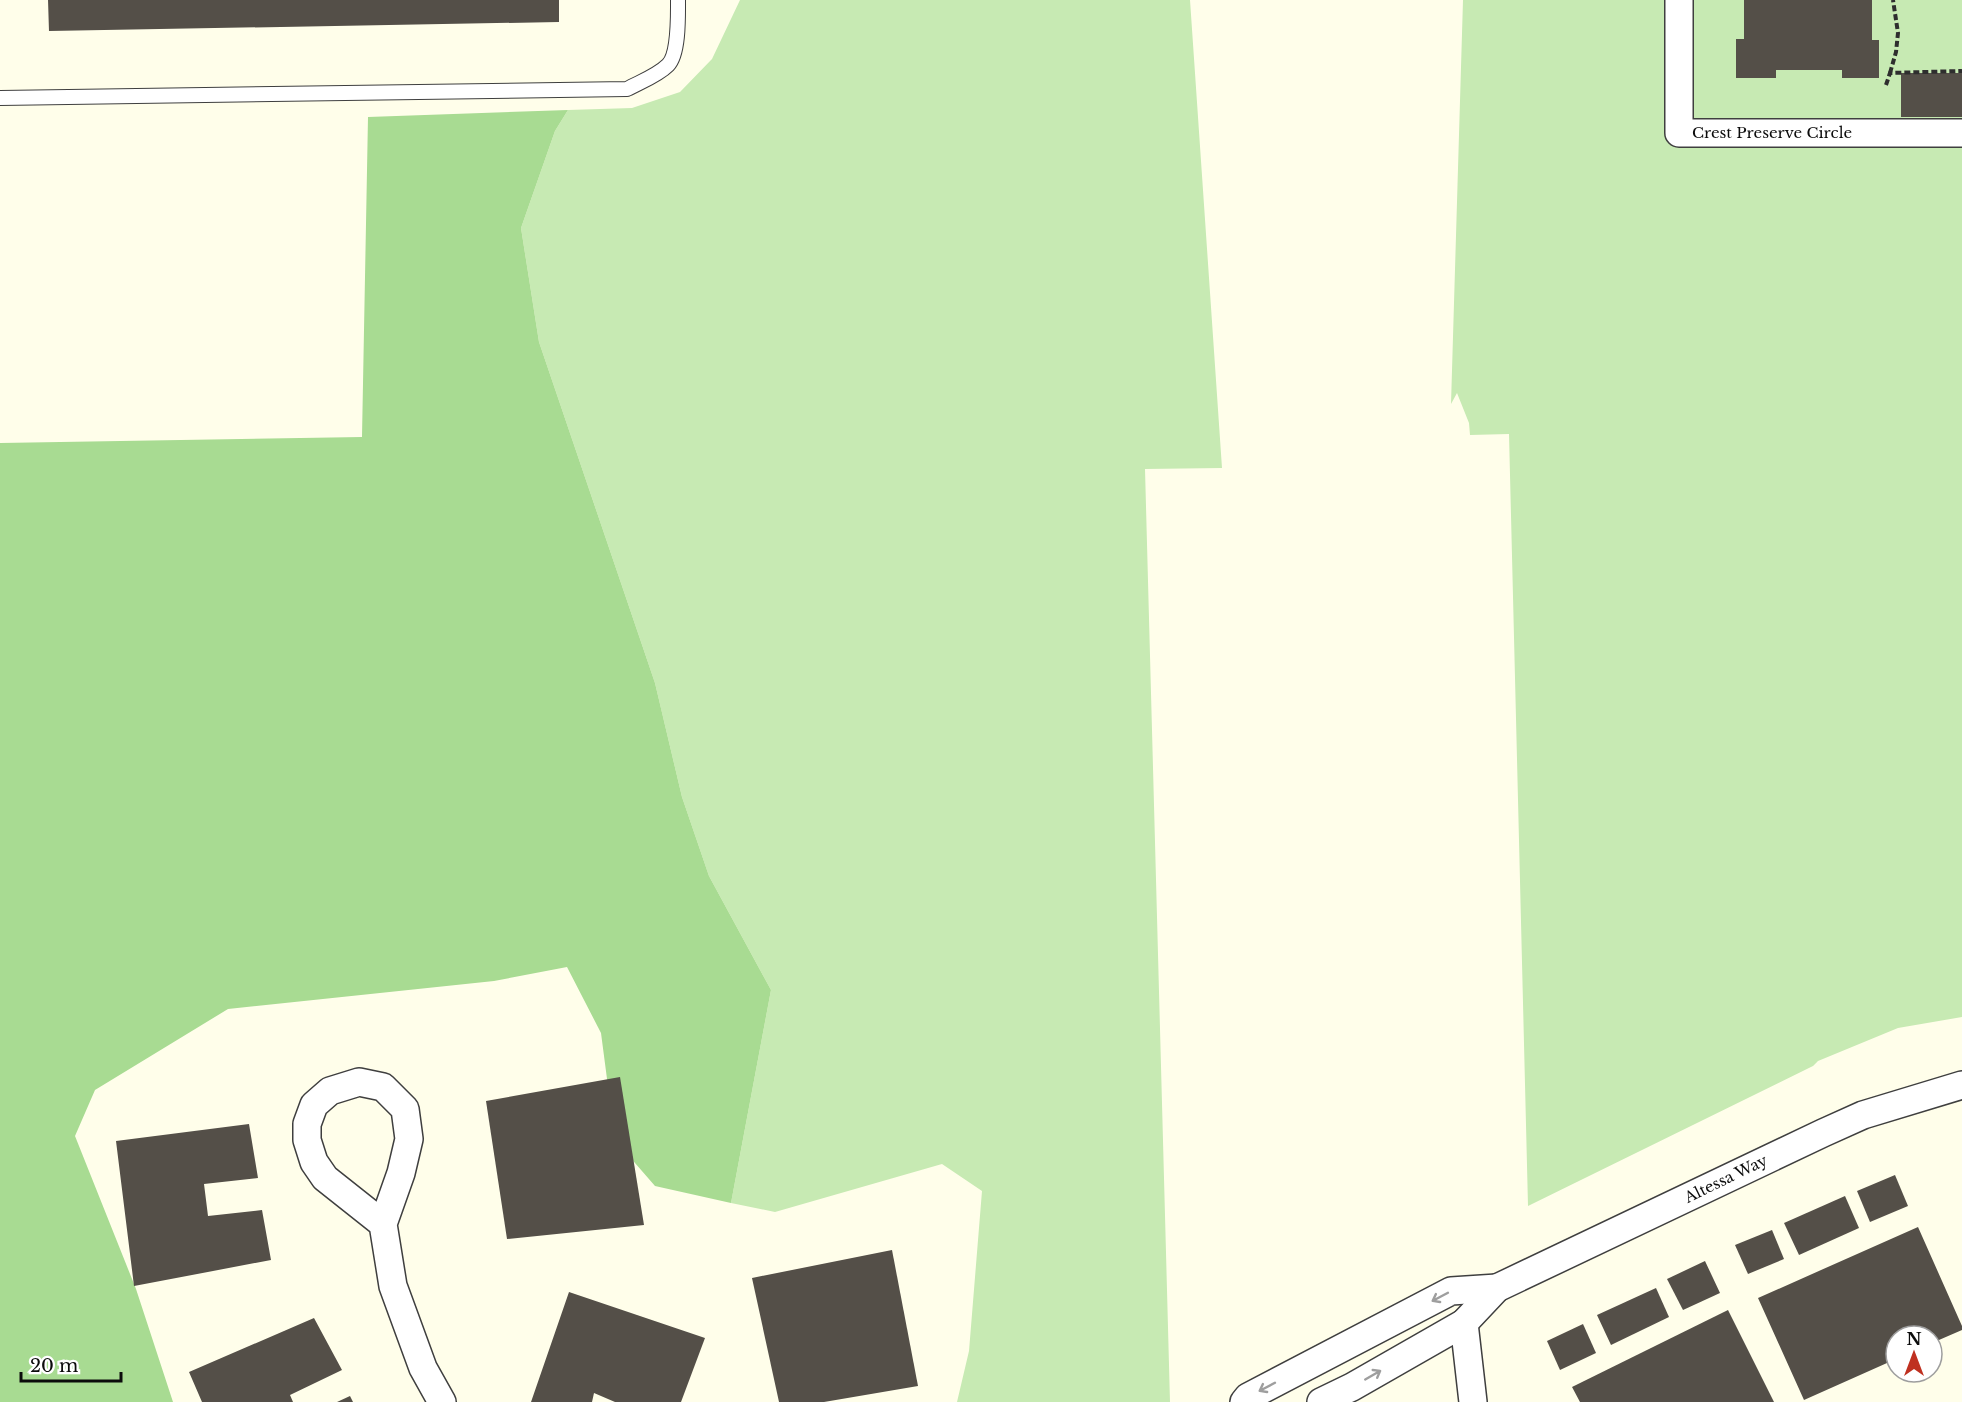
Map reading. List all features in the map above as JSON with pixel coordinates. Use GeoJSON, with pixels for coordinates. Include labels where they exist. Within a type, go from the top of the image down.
{"type":"FeatureCollection","features":[{"type":"Feature","properties":{"kind":"street","name":"Crest Preserve Circle"},"geometry":{"type":"LineString","coordinates":[[1679,0],[1679,133],[1962,134]]}},
{"type":"Feature","properties":{"kind":"street"},"geometry":{"type":"LineString","coordinates":[[383,1224],[325,1178],[314,1162],[308,1140],[308,1124],[314,1105],[330,1091],[359,1082],[383,1087],[405,1108],[409,1139],[383,1224],[393,1286],[423,1368],[442,1402]]}},
{"type":"Feature","properties":{"kind":"street","name":"Altessa Way"},"geometry":{"type":"LineString","coordinates":[[1322,1402],[1352,1388],[1464,1323],[1497,1288],[1823,1132],[1863,1115],[1962,1085]]}},
{"type":"Feature","properties":{"kind":"street","name":"Altessa Way"},"geometry":{"type":"LineString","coordinates":[[1244,1402],[1248,1397],[1451,1291],[1497,1288]]}},
{"type":"Feature","properties":{"kind":"street"},"geometry":{"type":"LineString","coordinates":[[1464,1323],[1473,1402]]}},
{"type":"Feature","properties":{"kind":"lane"},"geometry":{"type":"LineString","coordinates":[[0,98],[627,89],[670,64],[678,34],[678,0]]}},
{"type":"Feature","properties":{"kind":"path"},"geometry":{"type":"LineString","coordinates":[[1886,85],[1896,52],[1898,33],[1893,0]]}},
{"type":"Feature","properties":{"kind":"path"},"geometry":{"type":"LineString","coordinates":[[1890,73],[1962,71]]}},
{"type":"Feature","properties":{"kind":"green space"},"geometry":{"type":"Polygon","coordinates":[[[740,0],[1190,0],[1222,468],[1145,469],[1170,1402],[957,1402],[969,1351],[982,1191],[942,1164],[775,1212],[731,1203],[771,990],[709,876],[682,797],[655,683],[539,342],[521,228],[555,131],[568,110],[632,108],[680,92],[712,59],[740,0]]]}},
{"type":"Feature","properties":{"kind":"green space"},"geometry":{"type":"Polygon","coordinates":[[[1463,0],[1962,0],[1962,1017],[1898,1028],[1818,1061],[1813,1066],[1528,1206],[1509,434],[1470,435],[1469,423],[1457,393],[1451,404],[1463,0]]]}},
{"type":"Feature","properties":{"kind":"green space"},"geometry":{"type":"Polygon","coordinates":[[[568,110],[555,131],[521,228],[539,342],[655,683],[682,797],[709,876],[771,990],[731,1203],[655,1186],[615,1140],[601,1033],[567,967],[494,981],[228,1009],[95,1090],[75,1136],[136,1289],[173,1402],[0,1402],[0,443],[362,437],[368,117],[568,110]]]}},
{"type":"Feature","properties":{"kind":"building"},"geometry":{"type":"Polygon","coordinates":[[[48,0],[559,0],[559,22],[49,31],[48,0]]]}},
{"type":"Feature","properties":{"kind":"building"},"geometry":{"type":"Polygon","coordinates":[[[1744,0],[1872,0],[1872,40],[1879,40],[1879,78],[1842,78],[1842,70],[1776,70],[1776,78],[1736,78],[1736,39],[1744,39],[1744,0]]]}},
{"type":"Feature","properties":{"kind":"building"},"geometry":{"type":"Polygon","coordinates":[[[1901,73],[1962,73],[1962,117],[1901,117],[1901,73]]]}},
{"type":"Feature","properties":{"kind":"building"},"geometry":{"type":"Polygon","coordinates":[[[620,1077],[644,1225],[507,1239],[486,1101],[620,1077]]]}},
{"type":"Feature","properties":{"kind":"building"},"geometry":{"type":"Polygon","coordinates":[[[249,1124],[258,1178],[204,1184],[208,1216],[262,1210],[271,1260],[134,1286],[116,1141],[249,1124]]]}},
{"type":"Feature","properties":{"kind":"building"},"geometry":{"type":"Polygon","coordinates":[[[1895,1175],[1908,1206],[1870,1222],[1857,1191],[1895,1175]]]}},
{"type":"Feature","properties":{"kind":"building"},"geometry":{"type":"Polygon","coordinates":[[[1845,1196],[1859,1228],[1799,1255],[1784,1223],[1845,1196]]]}},
{"type":"Feature","properties":{"kind":"building"},"geometry":{"type":"Polygon","coordinates":[[[1918,1227],[1962,1330],[1944,1338],[1944,1324],[1884,1324],[1884,1364],[1804,1400],[1758,1298],[1918,1227]]]}},
{"type":"Feature","properties":{"kind":"building"},"geometry":{"type":"Polygon","coordinates":[[[1772,1230],[1784,1259],[1748,1274],[1735,1245],[1772,1230]]]}},
{"type":"Feature","properties":{"kind":"building"},"geometry":{"type":"Polygon","coordinates":[[[892,1250],[918,1386],[824,1402],[779,1402],[752,1278],[892,1250]]]}},
{"type":"Feature","properties":{"kind":"building"},"geometry":{"type":"Polygon","coordinates":[[[1705,1261],[1720,1293],[1683,1310],[1667,1279],[1705,1261]]]}},
{"type":"Feature","properties":{"kind":"building"},"geometry":{"type":"Polygon","coordinates":[[[1656,1288],[1669,1317],[1611,1345],[1597,1315],[1656,1288]]]}},
{"type":"Feature","properties":{"kind":"building"},"geometry":{"type":"Polygon","coordinates":[[[569,1292],[705,1338],[681,1402],[615,1402],[594,1393],[592,1402],[531,1402],[569,1292]]]}},
{"type":"Feature","properties":{"kind":"building"},"geometry":{"type":"Polygon","coordinates":[[[1728,1310],[1774,1402],[1580,1402],[1572,1387],[1728,1310]]]}},
{"type":"Feature","properties":{"kind":"building"},"geometry":{"type":"Polygon","coordinates":[[[314,1318],[342,1370],[290,1395],[293,1402],[202,1402],[189,1372],[314,1318]]]}},
{"type":"Feature","properties":{"kind":"building"},"geometry":{"type":"Polygon","coordinates":[[[1583,1324],[1596,1353],[1560,1370],[1547,1341],[1583,1324]]]}},
{"type":"Feature","properties":{"kind":"building"},"geometry":{"type":"Polygon","coordinates":[[[350,1396],[353,1402],[337,1402],[350,1396]]]}}]}
